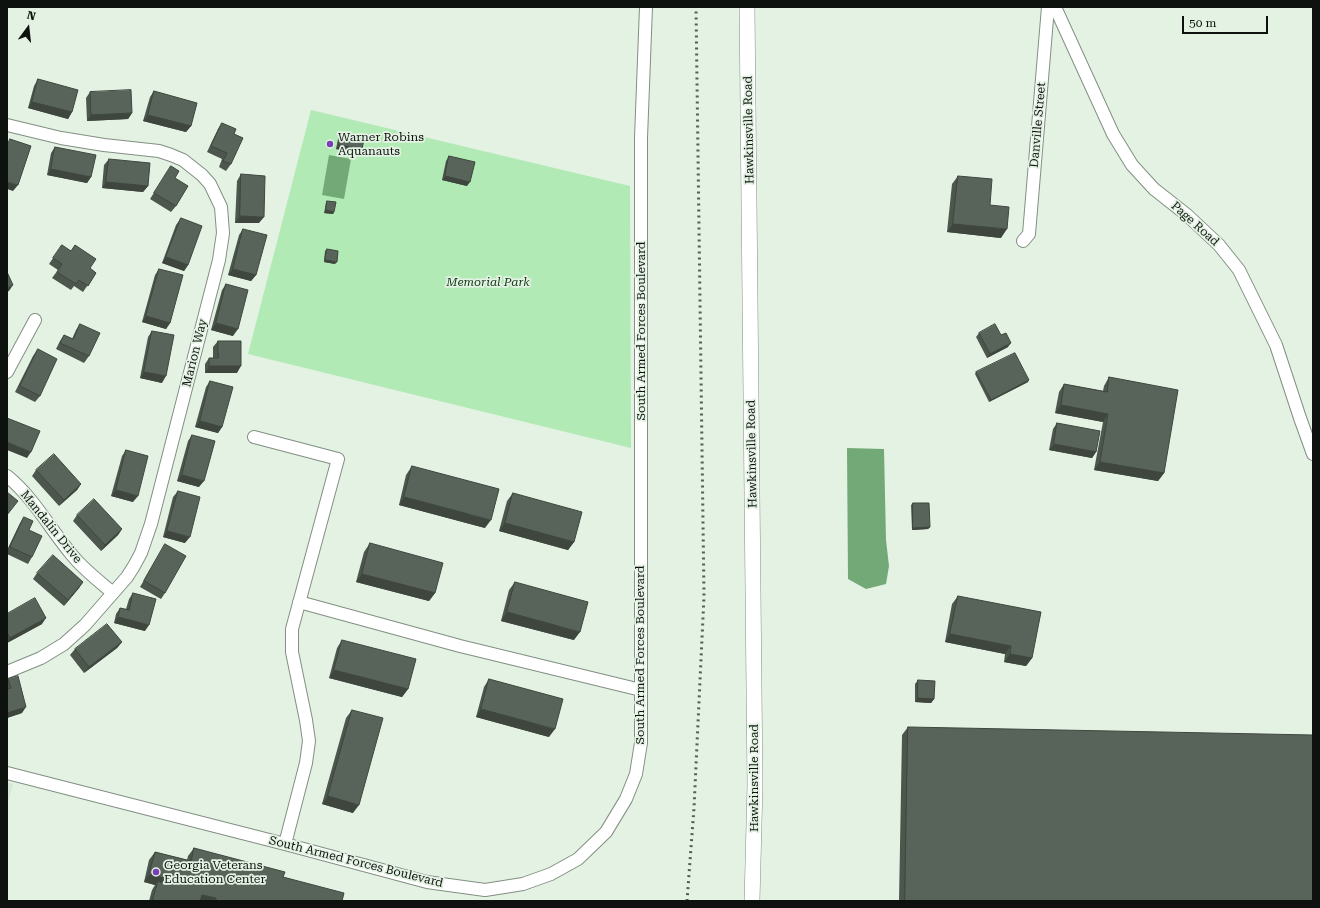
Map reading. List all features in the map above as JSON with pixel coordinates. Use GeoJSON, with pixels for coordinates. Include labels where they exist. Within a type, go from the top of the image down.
{"type":"FeatureCollection","features":[{"type":"Feature","properties":{"kind":"main road","name":"Hawkinsville Road"},"geometry":{"type":"LineString","coordinates":[[747,7],[755,785],[752,901]]}},
{"type":"Feature","properties":{"kind":"street","name":"South Armed Forces Boulevard"},"geometry":{"type":"LineString","coordinates":[[7,773],[427,882],[485,890],[523,884],[551,874],[578,860],[606,832],[626,799],[636,774],[641,743],[641,138],[646,7]]}},
{"type":"Feature","properties":{"kind":"street","name":"Danville Street"},"geometry":{"type":"LineString","coordinates":[[1023,241],[1029,234],[1048,7]]}},
{"type":"Feature","properties":{"kind":"street","name":"Page Road"},"geometry":{"type":"LineString","coordinates":[[1055,7],[1112,134],[1132,165],[1154,189],[1187,215],[1219,246],[1239,270],[1276,344],[1313,454]]}},
{"type":"Feature","properties":{"kind":"street","name":"Marion Way"},"geometry":{"type":"LineString","coordinates":[[7,125],[61,138],[104,145],[159,151],[183,160],[202,175],[213,190],[220,207],[223,233],[219,260],[151,524],[141,553],[134,566],[113,593],[85,625],[64,644],[41,658],[7,672]]}},
{"type":"Feature","properties":{"kind":"street"},"geometry":{"type":"LineString","coordinates":[[7,372],[35,320]]}},
{"type":"Feature","properties":{"kind":"street"},"geometry":{"type":"LineString","coordinates":[[254,437],[338,458],[292,629],[292,652],[309,741],[306,763],[285,844]]}},
{"type":"Feature","properties":{"kind":"street","name":"Mandalin Drive"},"geometry":{"type":"LineString","coordinates":[[7,476],[24,492],[38,509],[72,556],[113,593]]}},
{"type":"Feature","properties":{"kind":"street"},"geometry":{"type":"LineString","coordinates":[[299,602],[460,646],[641,690]]}},
{"type":"Feature","properties":{"kind":"shaded area"},"geometry":{"type":"Polygon","coordinates":[[[329,155],[351,159],[344,199],[322,195],[329,155]]]}},
{"type":"Feature","properties":{"kind":"shaded area"},"geometry":{"type":"Polygon","coordinates":[[[847,448],[884,449],[886,540],[889,566],[886,584],[866,589],[848,579],[847,448]]]}},
{"type":"Feature","properties":{"kind":"shaded area"},"geometry":{"type":"Polygon","coordinates":[[[7,782],[13,784],[7,806],[7,782]]]}},
{"type":"Feature","properties":{"kind":"green space","name":"Memorial Park"},"geometry":{"type":"Polygon","coordinates":[[[311,110],[630,186],[631,448],[248,354],[311,110]]]}},
{"type":"Feature","properties":{"kind":"building"},"geometry":{"type":"Polygon","coordinates":[[[38,79],[78,90],[72,112],[32,102],[38,79]]]}},
{"type":"Feature","properties":{"kind":"building"},"geometry":{"type":"Polygon","coordinates":[[[131,90],[132,113],[91,115],[90,92],[131,90]]]}},
{"type":"Feature","properties":{"kind":"building"},"geometry":{"type":"Polygon","coordinates":[[[154,91],[197,103],[191,126],[148,115],[154,91]]]}},
{"type":"Feature","properties":{"kind":"building"},"geometry":{"type":"Polygon","coordinates":[[[222,123],[236,129],[234,134],[243,138],[231,164],[223,161],[227,153],[211,146],[222,123]]]}},
{"type":"Feature","properties":{"kind":"building"},"geometry":{"type":"Polygon","coordinates":[[[341,134],[364,139],[362,149],[339,145],[341,134]]]}},
{"type":"Feature","properties":{"kind":"building"},"geometry":{"type":"Polygon","coordinates":[[[10,139],[31,146],[18,185],[7,182],[7,147],[10,139]]]}},
{"type":"Feature","properties":{"kind":"building"},"geometry":{"type":"Polygon","coordinates":[[[55,147],[96,155],[91,177],[51,169],[55,147]]]}},
{"type":"Feature","properties":{"kind":"building"},"geometry":{"type":"Polygon","coordinates":[[[449,156],[475,162],[470,182],[445,176],[449,156]]]}},
{"type":"Feature","properties":{"kind":"building"},"geometry":{"type":"Polygon","coordinates":[[[109,159],[150,163],[148,186],[106,182],[109,159]]]}},
{"type":"Feature","properties":{"kind":"building"},"geometry":{"type":"Polygon","coordinates":[[[171,166],[179,171],[175,178],[188,186],[176,206],[154,193],[171,166]]]}},
{"type":"Feature","properties":{"kind":"building"},"geometry":{"type":"Polygon","coordinates":[[[241,174],[265,176],[264,217],[240,216],[241,174]]]}},
{"type":"Feature","properties":{"kind":"building"},"geometry":{"type":"Polygon","coordinates":[[[958,176],[992,179],[990,205],[1009,207],[1007,229],[953,224],[958,176]]]}},
{"type":"Feature","properties":{"kind":"building"},"geometry":{"type":"Polygon","coordinates":[[[327,201],[336,202],[334,212],[326,210],[327,201]]]}},
{"type":"Feature","properties":{"kind":"building"},"geometry":{"type":"Polygon","coordinates":[[[181,218],[202,226],[188,265],[166,257],[181,218]]]}},
{"type":"Feature","properties":{"kind":"building"},"geometry":{"type":"Polygon","coordinates":[[[243,229],[267,235],[256,275],[233,269],[243,229]]]}},
{"type":"Feature","properties":{"kind":"building"},"geometry":{"type":"Polygon","coordinates":[[[62,245],[71,251],[75,245],[96,259],[90,268],[96,273],[88,286],[79,280],[76,284],[57,272],[62,264],[53,258],[62,245]]]}},
{"type":"Feature","properties":{"kind":"building"},"geometry":{"type":"Polygon","coordinates":[[[327,249],[338,251],[337,262],[325,260],[327,249]]]}},
{"type":"Feature","properties":{"kind":"building"},"geometry":{"type":"Polygon","coordinates":[[[159,269],[183,275],[170,323],[146,316],[159,269]]]}},
{"type":"Feature","properties":{"kind":"building"},"geometry":{"type":"Polygon","coordinates":[[[7,272],[13,285],[7,288],[7,272]]]}},
{"type":"Feature","properties":{"kind":"building"},"geometry":{"type":"Polygon","coordinates":[[[226,284],[248,290],[238,329],[216,323],[226,284]]]}},
{"type":"Feature","properties":{"kind":"building"},"geometry":{"type":"Polygon","coordinates":[[[80,324],[100,333],[89,356],[60,343],[64,335],[73,339],[80,324]]]}},
{"type":"Feature","properties":{"kind":"building"},"geometry":{"type":"Polygon","coordinates":[[[995,324],[1001,335],[1006,333],[1011,343],[990,354],[979,333],[995,324]]]}},
{"type":"Feature","properties":{"kind":"building"},"geometry":{"type":"Polygon","coordinates":[[[152,331],[174,335],[166,376],[144,372],[152,331]]]}},
{"type":"Feature","properties":{"kind":"building"},"geometry":{"type":"Polygon","coordinates":[[[218,341],[241,341],[241,366],[209,366],[209,358],[218,358],[218,341]]]}},
{"type":"Feature","properties":{"kind":"building"},"geometry":{"type":"Polygon","coordinates":[[[38,349],[57,359],[40,396],[20,386],[38,349]]]}},
{"type":"Feature","properties":{"kind":"building"},"geometry":{"type":"Polygon","coordinates":[[[1015,353],[1029,380],[991,400],[976,372],[1015,353]]]}},
{"type":"Feature","properties":{"kind":"building"},"geometry":{"type":"Polygon","coordinates":[[[1109,377],[1178,390],[1164,473],[1100,462],[1108,414],[1061,405],[1064,384],[1107,392],[1109,377]]]}},
{"type":"Feature","properties":{"kind":"building"},"geometry":{"type":"Polygon","coordinates":[[[210,381],[233,387],[222,427],[200,421],[210,381]]]}},
{"type":"Feature","properties":{"kind":"building"},"geometry":{"type":"Polygon","coordinates":[[[7,418],[40,431],[31,452],[7,442],[7,418]]]}},
{"type":"Feature","properties":{"kind":"building"},"geometry":{"type":"Polygon","coordinates":[[[1057,423],[1100,431],[1096,452],[1054,444],[1057,423]]]}},
{"type":"Feature","properties":{"kind":"building"},"geometry":{"type":"Polygon","coordinates":[[[192,435],[215,441],[204,481],[182,475],[192,435]]]}},
{"type":"Feature","properties":{"kind":"building"},"geometry":{"type":"Polygon","coordinates":[[[126,450],[148,456],[138,496],[116,490],[126,450]]]}},
{"type":"Feature","properties":{"kind":"building"},"geometry":{"type":"Polygon","coordinates":[[[54,454],[81,484],[64,500],[36,470],[54,454]]]}},
{"type":"Feature","properties":{"kind":"building"},"geometry":{"type":"Polygon","coordinates":[[[412,466],[499,489],[491,520],[404,497],[412,466]]]}},
{"type":"Feature","properties":{"kind":"building"},"geometry":{"type":"Polygon","coordinates":[[[178,491],[200,497],[190,537],[167,531],[178,491]]]}},
{"type":"Feature","properties":{"kind":"building"},"geometry":{"type":"Polygon","coordinates":[[[7,492],[18,501],[7,515],[7,492]]]}},
{"type":"Feature","properties":{"kind":"building"},"geometry":{"type":"Polygon","coordinates":[[[513,493],[582,512],[574,542],[505,523],[513,493]]]}},
{"type":"Feature","properties":{"kind":"building"},"geometry":{"type":"Polygon","coordinates":[[[94,499],[122,529],[105,545],[77,515],[94,499]]]}},
{"type":"Feature","properties":{"kind":"building"},"geometry":{"type":"Polygon","coordinates":[[[913,503],[929,503],[930,527],[913,528],[913,503]]]}},
{"type":"Feature","properties":{"kind":"building"},"geometry":{"type":"Polygon","coordinates":[[[24,517],[33,521],[29,530],[42,536],[32,557],[10,547],[24,517]]]}},
{"type":"Feature","properties":{"kind":"building"},"geometry":{"type":"Polygon","coordinates":[[[370,543],[443,563],[435,593],[362,574],[370,543]]]}},
{"type":"Feature","properties":{"kind":"building"},"geometry":{"type":"Polygon","coordinates":[[[165,544],[186,556],[165,593],[144,581],[165,544]]]}},
{"type":"Feature","properties":{"kind":"building"},"geometry":{"type":"Polygon","coordinates":[[[53,555],[83,582],[68,600],[37,573],[53,555]]]}},
{"type":"Feature","properties":{"kind":"building"},"geometry":{"type":"Polygon","coordinates":[[[515,582],[588,602],[580,632],[507,612],[515,582]]]}},
{"type":"Feature","properties":{"kind":"building"},"geometry":{"type":"Polygon","coordinates":[[[133,593],[156,599],[149,625],[118,617],[120,608],[129,610],[133,593]]]}},
{"type":"Feature","properties":{"kind":"building"},"geometry":{"type":"Polygon","coordinates":[[[958,596],[1041,612],[1032,658],[1010,654],[1011,646],[950,634],[958,596]]]}},
{"type":"Feature","properties":{"kind":"building"},"geometry":{"type":"Polygon","coordinates":[[[35,598],[46,618],[10,638],[7,633],[7,614],[35,598]]]}},
{"type":"Feature","properties":{"kind":"building"},"geometry":{"type":"Polygon","coordinates":[[[107,624],[122,642],[89,667],[75,649],[107,624]]]}},
{"type":"Feature","properties":{"kind":"building"},"geometry":{"type":"Polygon","coordinates":[[[342,640],[416,659],[408,689],[334,670],[342,640]]]}},
{"type":"Feature","properties":{"kind":"building"},"geometry":{"type":"Polygon","coordinates":[[[18,676],[26,707],[7,713],[7,689],[11,688],[8,679],[18,676]]]}},
{"type":"Feature","properties":{"kind":"building"},"geometry":{"type":"Polygon","coordinates":[[[489,679],[563,699],[555,729],[481,709],[489,679]]]}},
{"type":"Feature","properties":{"kind":"building"},"geometry":{"type":"Polygon","coordinates":[[[918,680],[935,681],[934,699],[918,698],[918,680]]]}},
{"type":"Feature","properties":{"kind":"building"},"geometry":{"type":"Polygon","coordinates":[[[352,710],[383,718],[359,805],[328,796],[352,710]]]}},
{"type":"Feature","properties":{"kind":"building"},"geometry":{"type":"Polygon","coordinates":[[[908,727],[1313,735],[1313,901],[905,901],[908,727]]]}},
{"type":"Feature","properties":{"kind":"building"},"geometry":{"type":"Polygon","coordinates":[[[194,848],[285,872],[283,877],[344,893],[342,901],[216,901],[216,898],[202,895],[200,901],[152,901],[158,881],[162,883],[164,878],[149,874],[155,852],[191,861],[194,848]]]}},
{"type":"Feature","properties":{"kind":"railway"},"geometry":{"type":"LineString","coordinates":[[687,901],[694,808],[704,596],[696,7]]}},
{"type":"Feature","properties":{"kind":"place","name":"Warner Robins Aquanauts"},"geometry":{"type":"Point","coordinates":[330,144]}},
{"type":"Feature","properties":{"kind":"place","name":"Georgia Veterans Education Center"},"geometry":{"type":"Point","coordinates":[156,872]}}]}
